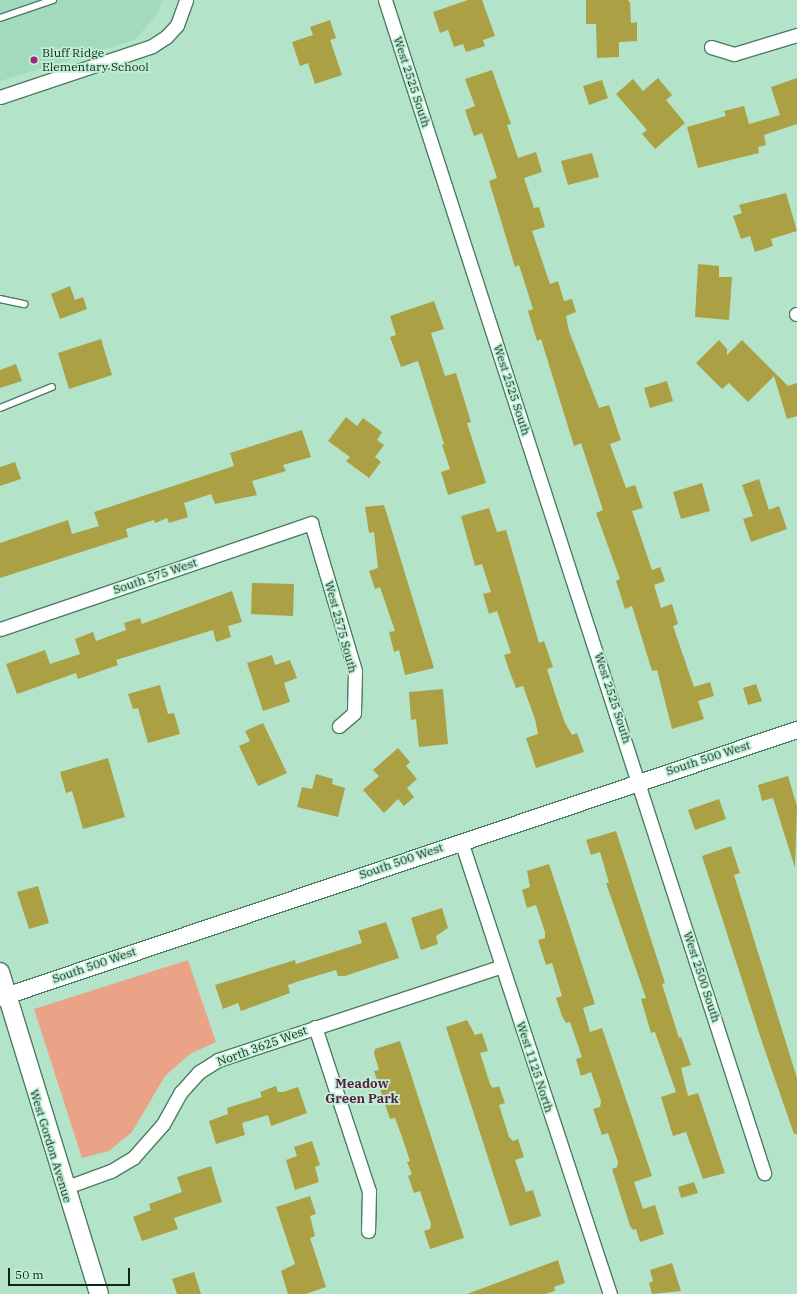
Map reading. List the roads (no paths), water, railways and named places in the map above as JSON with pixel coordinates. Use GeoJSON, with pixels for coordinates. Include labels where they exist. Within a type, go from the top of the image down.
{"type":"FeatureCollection","features":[{"type":"Feature","properties":{"kind":"main road","name":"West Gordon Avenue"},"geometry":{"type":"LineString","coordinates":[[0,972],[3,997],[99,1294]]}},
{"type":"Feature","properties":{"kind":"street"},"geometry":{"type":"LineString","coordinates":[[0,97],[152,46],[166,37],[178,25],[186,0]]}},
{"type":"Feature","properties":{"kind":"street","name":"West 2525 South"},"geometry":{"type":"LineString","coordinates":[[385,0],[640,780]]}},
{"type":"Feature","properties":{"kind":"street"},"geometry":{"type":"LineString","coordinates":[[711,47],[734,54],[797,35]]}},
{"type":"Feature","properties":{"kind":"street","name":"South 575 West"},"geometry":{"type":"LineString","coordinates":[[0,629],[311,523]]}},
{"type":"Feature","properties":{"kind":"street","name":"West 2575 South"},"geometry":{"type":"LineString","coordinates":[[311,523],[355,671],[354,713],[339,726]]}},
{"type":"Feature","properties":{"kind":"street","name":"South 500 West"},"geometry":{"type":"LineString","coordinates":[[3,997],[640,780],[797,730]]}},
{"type":"Feature","properties":{"kind":"street","name":"West 2500 South"},"geometry":{"type":"LineString","coordinates":[[640,780],[764,1173]]}},
{"type":"Feature","properties":{"kind":"street","name":"West 1125 North"},"geometry":{"type":"LineString","coordinates":[[461,841],[610,1294]]}},
{"type":"Feature","properties":{"kind":"street","name":"North 3625 West"},"geometry":{"type":"LineString","coordinates":[[64,1188],[111,1171],[133,1158],[159,1129],[180,1092],[199,1072],[218,1060],[502,966]]}},
{"type":"Feature","properties":{"kind":"street"},"geometry":{"type":"LineString","coordinates":[[315,1027],[369,1191],[368,1231]]}},
{"type":"Feature","properties":{"kind":"lane"},"geometry":{"type":"LineString","coordinates":[[0,18],[53,0]]}},
{"type":"Feature","properties":{"kind":"lane"},"geometry":{"type":"LineString","coordinates":[[0,298],[24,304]]}},
{"type":"Feature","properties":{"kind":"lane"},"geometry":{"type":"LineString","coordinates":[[0,408],[52,387]]}},
{"type":"Feature","properties":{"kind":"place","name":"Bluff Ridge Elementary School"},"geometry":{"type":"Point","coordinates":[34,60]}},
{"type":"Feature","properties":{"kind":"district","name":"Meadow Green Park"},"geometry":{"type":"Point","coordinates":[362,1092]}}]}
